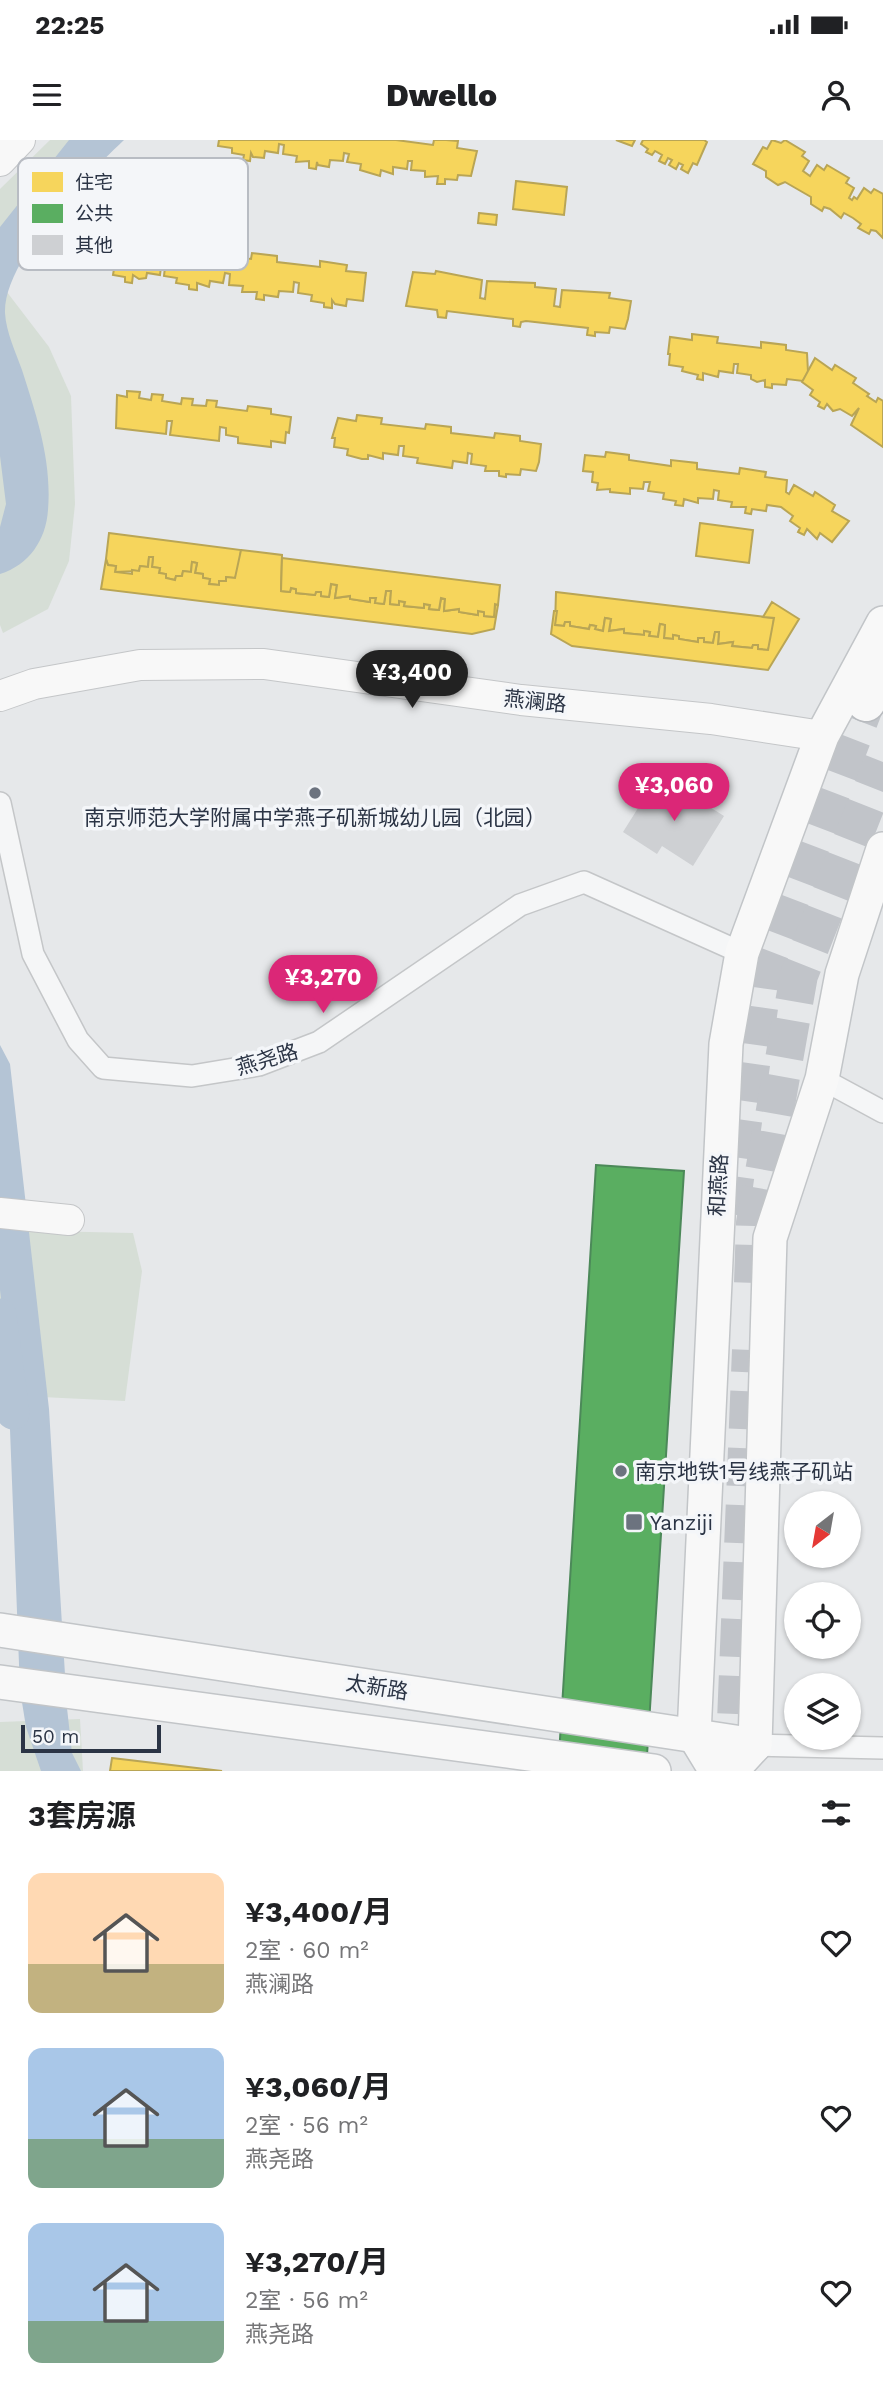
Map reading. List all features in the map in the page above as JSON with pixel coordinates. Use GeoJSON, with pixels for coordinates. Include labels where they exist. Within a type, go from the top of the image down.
{"type":"FeatureCollection","features":[{"type":"Feature","properties":{"kind":"main road","name":"和燕路"},"geometry":{"type":"LineString","coordinates":[[694,1735],[725,1058],[742,953],[821,736],[883,623]]}},
{"type":"Feature","properties":{"kind":"main road"},"geometry":{"type":"LineString","coordinates":[[731,1771],[755,1745],[770,1238],[822,1079],[842,974],[883,849]]}},
{"type":"Feature","properties":{"kind":"main road","name":"太新路"},"geometry":{"type":"LineString","coordinates":[[0,1630],[755,1745]]}},
{"type":"Feature","properties":{"kind":"main road"},"geometry":{"type":"LineString","coordinates":[[0,1682],[654,1771]]}},
{"type":"Feature","properties":{"kind":"main road"},"geometry":{"type":"LineString","coordinates":[[694,1735],[716,1771]]}},
{"type":"Feature","properties":{"kind":"street"},"geometry":{"type":"LineString","coordinates":[[0,161],[20,140]]}},
{"type":"Feature","properties":{"kind":"street","name":"燕澜路"},"geometry":{"type":"LineString","coordinates":[[0,696],[34,684],[140,665],[264,664],[521,700],[711,719],[821,736]]}},
{"type":"Feature","properties":{"kind":"street","name":"燕尧路"},"geometry":{"type":"LineString","coordinates":[[0,803],[33,954],[78,1040],[103,1068],[192,1076],[259,1065],[319,1042],[520,905],[583,883],[742,953]]}},
{"type":"Feature","properties":{"kind":"street"},"geometry":{"type":"LineString","coordinates":[[822,1079],[883,1112]]}},
{"type":"Feature","properties":{"kind":"street"},"geometry":{"type":"LineString","coordinates":[[0,1213],[69,1220]]}},
{"type":"Feature","properties":{"kind":"street"},"geometry":{"type":"LineString","coordinates":[[755,1745],[883,1748]]}},
{"type":"Feature","properties":{"kind":"shaded area"},"geometry":{"type":"Polygon","coordinates":[[[50,140],[73,140],[58,158],[32,158],[50,140]]]}},
{"type":"Feature","properties":{"kind":"shaded area"},"geometry":{"type":"Polygon","coordinates":[[[18,171],[18,208],[0,230],[0,189],[18,171]]]}},
{"type":"Feature","properties":{"kind":"shaded area"},"geometry":{"type":"Polygon","coordinates":[[[0,283],[49,347],[71,396],[75,504],[69,561],[48,609],[3,633],[0,625],[0,283]]]}},
{"type":"Feature","properties":{"kind":"shaded area"},"geometry":{"type":"Polygon","coordinates":[[[0,1230],[133,1233],[142,1271],[125,1401],[0,1395],[0,1230]]]}},
{"type":"Feature","properties":{"kind":"shaded area"},"geometry":{"type":"Polygon","coordinates":[[[80,1719],[83,1771],[0,1771],[0,1722],[80,1719]]]}},
{"type":"Feature","properties":{"kind":"water"},"geometry":{"type":"Polygon","coordinates":[[[69,140],[124,140],[106,158],[55,158],[69,140]]]}},
{"type":"Feature","properties":{"kind":"water"},"geometry":{"type":"Polygon","coordinates":[[[18,204],[18,268],[8,292],[5,313],[7,328],[38,422],[49,492],[47,521],[40,541],[27,558],[0,574],[0,527],[6,504],[0,456],[0,227],[18,204]]]}},
{"type":"Feature","properties":{"kind":"water"},"geometry":{"type":"Polygon","coordinates":[[[0,1045],[10,1064],[49,1409],[67,1708],[72,1753],[81,1771],[41,1771],[26,1727],[20,1690],[7,1351],[0,1290],[0,1045]]]}},
{"type":"Feature","properties":{"kind":"building: 住宅"},"geometry":{"type":"Polygon","coordinates":[[[219,140],[396,140],[433,145],[434,140],[446,140],[458,141],[457,148],[477,151],[471,176],[458,175],[457,180],[445,179],[445,184],[437,184],[438,176],[425,177],[425,171],[411,170],[412,161],[408,161],[407,169],[393,167],[393,174],[381,170],[380,176],[360,170],[361,164],[347,162],[349,154],[344,153],[343,161],[330,160],[329,167],[318,165],[317,162],[316,169],[309,168],[309,161],[296,162],[297,156],[283,154],[284,145],[279,144],[278,153],[265,151],[264,158],[253,157],[251,153],[250,161],[243,158],[244,155],[232,153],[232,148],[218,146],[219,140]]]}},
{"type":"Feature","properties":{"kind":"building: 住宅"},"geometry":{"type":"Polygon","coordinates":[[[616,140],[635,140],[632,146],[616,140]]]}},
{"type":"Feature","properties":{"kind":"building: 住宅"},"geometry":{"type":"Polygon","coordinates":[[[643,140],[707,142],[697,165],[693,163],[688,173],[681,169],[683,165],[679,163],[676,169],[669,165],[672,160],[668,158],[665,164],[659,161],[662,155],[655,151],[652,155],[646,152],[648,149],[641,144],[643,140]]]}},
{"type":"Feature","properties":{"kind":"building: 住宅"},"geometry":{"type":"Polygon","coordinates":[[[772,140],[781,143],[785,140],[805,152],[802,156],[809,161],[803,171],[810,176],[817,165],[824,170],[827,165],[849,178],[846,183],[854,188],[849,198],[852,200],[854,197],[857,199],[864,188],[871,193],[874,189],[883,194],[883,238],[876,231],[871,230],[869,234],[858,228],[861,224],[844,213],[841,218],[830,209],[824,207],[822,211],[811,204],[811,197],[785,182],[778,185],[766,177],[766,171],[753,164],[763,147],[767,149],[772,140]]]}},
{"type":"Feature","properties":{"kind":"building: 住宅"},"geometry":{"type":"Polygon","coordinates":[[[516,181],[567,187],[564,215],[513,209],[516,181]]]}},
{"type":"Feature","properties":{"kind":"building: 住宅"},"geometry":{"type":"Polygon","coordinates":[[[479,213],[497,215],[496,225],[478,223],[479,213]]]}},
{"type":"Feature","properties":{"kind":"building: 住宅"},"geometry":{"type":"Polygon","coordinates":[[[252,253],[277,256],[277,262],[320,267],[320,261],[347,265],[346,271],[366,273],[363,301],[347,299],[346,306],[335,304],[332,300],[332,308],[324,307],[324,303],[311,301],[312,295],[298,293],[299,283],[294,282],[293,292],[279,291],[278,297],[264,295],[264,300],[256,299],[257,292],[242,292],[243,286],[229,285],[230,274],[225,273],[223,283],[210,281],[209,287],[197,283],[197,290],[189,289],[189,285],[176,283],[177,278],[164,276],[165,270],[248,270],[248,259],[251,259],[252,253]]]}},
{"type":"Feature","properties":{"kind":"building: 住宅"},"geometry":{"type":"Polygon","coordinates":[[[114,270],[161,270],[160,275],[147,273],[146,278],[139,279],[133,275],[132,283],[125,282],[125,277],[113,275],[114,270]]]}},
{"type":"Feature","properties":{"kind":"building: 住宅"},"geometry":{"type":"Polygon","coordinates":[[[436,271],[482,280],[480,298],[485,299],[487,281],[535,283],[535,287],[556,289],[554,306],[560,307],[562,290],[610,293],[609,298],[631,301],[628,319],[625,329],[610,327],[609,333],[595,332],[595,336],[587,335],[588,328],[526,321],[521,322],[520,327],[513,326],[513,319],[447,311],[446,318],[438,317],[437,310],[406,306],[413,272],[435,274],[436,271]]]}},
{"type":"Feature","properties":{"kind":"building: 住宅"},"geometry":{"type":"Polygon","coordinates":[[[692,334],[718,337],[717,343],[761,348],[761,342],[786,345],[786,350],[807,353],[808,372],[803,381],[787,379],[786,385],[772,384],[772,388],[765,387],[765,380],[757,382],[751,379],[751,375],[737,373],[738,364],[734,364],[733,373],[719,371],[718,377],[703,373],[703,380],[697,379],[698,375],[682,371],[683,367],[669,365],[670,337],[692,340],[692,334]]]}},
{"type":"Feature","properties":{"kind":"building: 住宅"},"geometry":{"type":"Polygon","coordinates":[[[815,358],[832,370],[835,365],[856,378],[853,383],[869,394],[867,396],[876,402],[878,398],[883,401],[883,447],[851,425],[859,408],[852,416],[840,409],[833,411],[827,404],[824,409],[818,406],[820,402],[810,395],[813,390],[802,382],[815,358]]]}},
{"type":"Feature","properties":{"kind":"building: 住宅"},"geometry":{"type":"Polygon","coordinates":[[[127,391],[140,392],[139,398],[151,400],[152,394],[163,395],[162,401],[181,404],[182,398],[193,399],[192,405],[206,406],[207,400],[217,401],[216,407],[247,411],[248,406],[271,409],[271,414],[291,417],[289,433],[286,432],[285,443],[271,441],[271,447],[238,443],[238,437],[226,435],[226,428],[220,427],[219,441],[170,435],[172,421],[167,421],[166,434],[116,428],[117,395],[127,397],[127,391]]]}},
{"type":"Feature","properties":{"kind":"building: 住宅"},"geometry":{"type":"Polygon","coordinates":[[[357,415],[382,418],[381,424],[425,429],[426,424],[451,427],[451,433],[494,438],[495,433],[520,436],[520,441],[541,444],[539,462],[536,471],[521,469],[520,475],[506,474],[506,477],[499,476],[499,471],[485,471],[486,466],[471,464],[472,454],[468,453],[467,463],[453,461],[452,468],[417,463],[418,458],[403,456],[404,446],[399,446],[398,455],[383,453],[383,459],[368,455],[368,459],[362,459],[347,455],[348,449],[334,447],[335,438],[332,438],[338,418],[356,421],[357,415]]]}},
{"type":"Feature","properties":{"kind":"building: 住宅"},"geometry":{"type":"Polygon","coordinates":[[[606,452],[629,455],[629,460],[671,466],[671,460],[697,463],[697,469],[739,474],[740,468],[766,472],[765,477],[787,480],[786,492],[789,494],[794,485],[813,496],[815,492],[835,505],[832,511],[849,521],[832,542],[820,533],[817,539],[807,529],[804,535],[798,532],[800,528],[790,521],[793,516],[781,507],[767,505],[766,511],[752,509],[751,514],[745,513],[746,507],[731,507],[732,502],[718,500],[719,491],[714,490],[713,499],[698,498],[698,503],[684,499],[683,506],[675,505],[676,501],[663,499],[664,493],[648,491],[650,482],[644,482],[643,489],[630,488],[630,494],[610,492],[610,489],[597,490],[598,483],[592,482],[593,472],[583,471],[585,455],[605,457],[606,452]]]}},
{"type":"Feature","properties":{"kind":"building: 住宅"},"geometry":{"type":"Polygon","coordinates":[[[700,523],[753,530],[749,563],[696,556],[700,523]]]}},
{"type":"Feature","properties":{"kind":"building: 住宅"},"geometry":{"type":"Polygon","coordinates":[[[109,533],[241,550],[239,568],[235,578],[226,577],[226,581],[219,581],[219,585],[209,584],[210,579],[195,573],[197,563],[192,562],[191,572],[183,571],[182,576],[176,576],[175,580],[166,578],[166,574],[159,573],[160,568],[152,567],[153,557],[149,557],[148,567],[140,566],[139,571],[115,572],[116,566],[108,565],[106,559],[109,533]]]}},
{"type":"Feature","properties":{"kind":"building: 住宅"},"geometry":{"type":"Polygon","coordinates":[[[241,550],[282,555],[281,591],[290,592],[291,588],[296,589],[296,593],[315,595],[316,592],[321,592],[321,596],[329,597],[331,584],[337,585],[335,598],[350,596],[350,599],[370,602],[370,598],[376,598],[375,603],[384,604],[386,591],[391,591],[390,604],[399,605],[399,601],[405,602],[404,606],[424,608],[424,604],[430,605],[429,609],[439,610],[441,598],[445,599],[444,611],[459,609],[459,612],[478,615],[478,611],[484,612],[484,616],[494,617],[495,604],[498,605],[494,629],[472,634],[101,589],[106,559],[108,565],[116,566],[115,572],[132,574],[132,570],[139,571],[140,566],[148,567],[149,557],[153,557],[152,567],[160,568],[159,573],[166,574],[166,578],[175,580],[176,576],[182,576],[183,571],[191,572],[192,562],[197,563],[195,573],[210,579],[209,584],[219,585],[219,581],[226,581],[226,577],[235,578],[241,550]]]}},
{"type":"Feature","properties":{"kind":"building: 住宅"},"geometry":{"type":"Polygon","coordinates":[[[282,558],[500,585],[498,605],[495,604],[494,617],[484,616],[484,612],[478,611],[478,615],[459,612],[459,609],[444,611],[445,599],[441,598],[439,610],[429,609],[430,605],[424,604],[424,608],[404,606],[405,602],[399,601],[399,605],[390,604],[391,591],[386,591],[384,604],[375,603],[376,598],[370,598],[370,602],[350,599],[350,596],[335,598],[337,585],[331,584],[329,597],[321,596],[321,592],[316,592],[315,595],[296,593],[296,589],[291,588],[290,592],[281,591],[282,558]]]}},
{"type":"Feature","properties":{"kind":"building: 住宅"},"geometry":{"type":"Polygon","coordinates":[[[556,592],[774,618],[772,638],[768,650],[758,649],[758,645],[753,645],[752,648],[732,646],[733,642],[718,644],[719,632],[715,632],[713,643],[704,642],[704,638],[698,638],[698,642],[679,639],[679,636],[673,635],[673,639],[664,638],[665,625],[660,624],[658,637],[649,636],[650,632],[644,631],[644,635],[624,633],[624,629],[609,631],[611,619],[605,618],[603,631],[590,625],[589,629],[570,626],[570,622],[565,622],[564,626],[555,625],[556,592]]]}},
{"type":"Feature","properties":{"kind":"building: 住宅"},"geometry":{"type":"Polygon","coordinates":[[[772,602],[799,619],[768,670],[572,646],[551,634],[554,611],[557,611],[555,625],[564,626],[565,622],[570,622],[570,626],[589,629],[590,625],[603,631],[605,618],[611,619],[609,631],[624,629],[624,633],[644,635],[644,631],[650,632],[649,636],[658,637],[660,624],[665,625],[664,638],[673,639],[673,635],[679,636],[679,639],[698,642],[698,638],[704,638],[704,642],[713,643],[715,632],[719,632],[718,644],[733,642],[732,646],[752,648],[753,645],[758,645],[758,649],[768,650],[774,618],[763,617],[772,602]]]}},
{"type":"Feature","properties":{"kind":"building: 住宅"},"geometry":{"type":"Polygon","coordinates":[[[112,1758],[222,1771],[110,1771],[112,1758]]]}},
{"type":"Feature","properties":{"kind":"building: 公共","name":"南京地铁1号线燕子矶站"},"geometry":{"type":"Polygon","coordinates":[[[596,1165],[684,1171],[646,1771],[558,1771],[596,1165]]]}},
{"type":"Feature","properties":{"kind":"building: 其他"},"geometry":{"type":"Polygon","coordinates":[[[655,781],[677,795],[681,789],[724,816],[693,866],[662,846],[657,854],[623,832],[655,781]]]}},
{"type":"Feature","properties":{"kind":"waterway"},"geometry":{"type":"LineString","coordinates":[[0,1315],[13,1413]]}},
{"type":"Feature","properties":{"kind":"tunnel"},"geometry":{"type":"LineString","coordinates":[[730,1214],[765,965],[866,702]]}},
{"type":"Feature","properties":{"kind":"tunnel"},"geometry":{"type":"LineString","coordinates":[[753,1283],[755,1223],[799,975],[883,762]]}},
{"type":"Feature","properties":{"kind":"tunnel"},"geometry":{"type":"LineString","coordinates":[[734,1771],[751,1350]]}},
{"type":"Feature","properties":{"kind":"place","name":"南京师范大学附属中学燕子矶新城幼儿园（北园）"},"geometry":{"type":"Point","coordinates":[315,793]}},
{"type":"Feature","properties":{"kind":"place","name":"南京地铁1号线燕子矶站"},"geometry":{"type":"Point","coordinates":[621,1471]}},
{"type":"Feature","properties":{"kind":"place","name":"Yanziji"},"geometry":{"type":"Point","coordinates":[634,1522]}}]}
